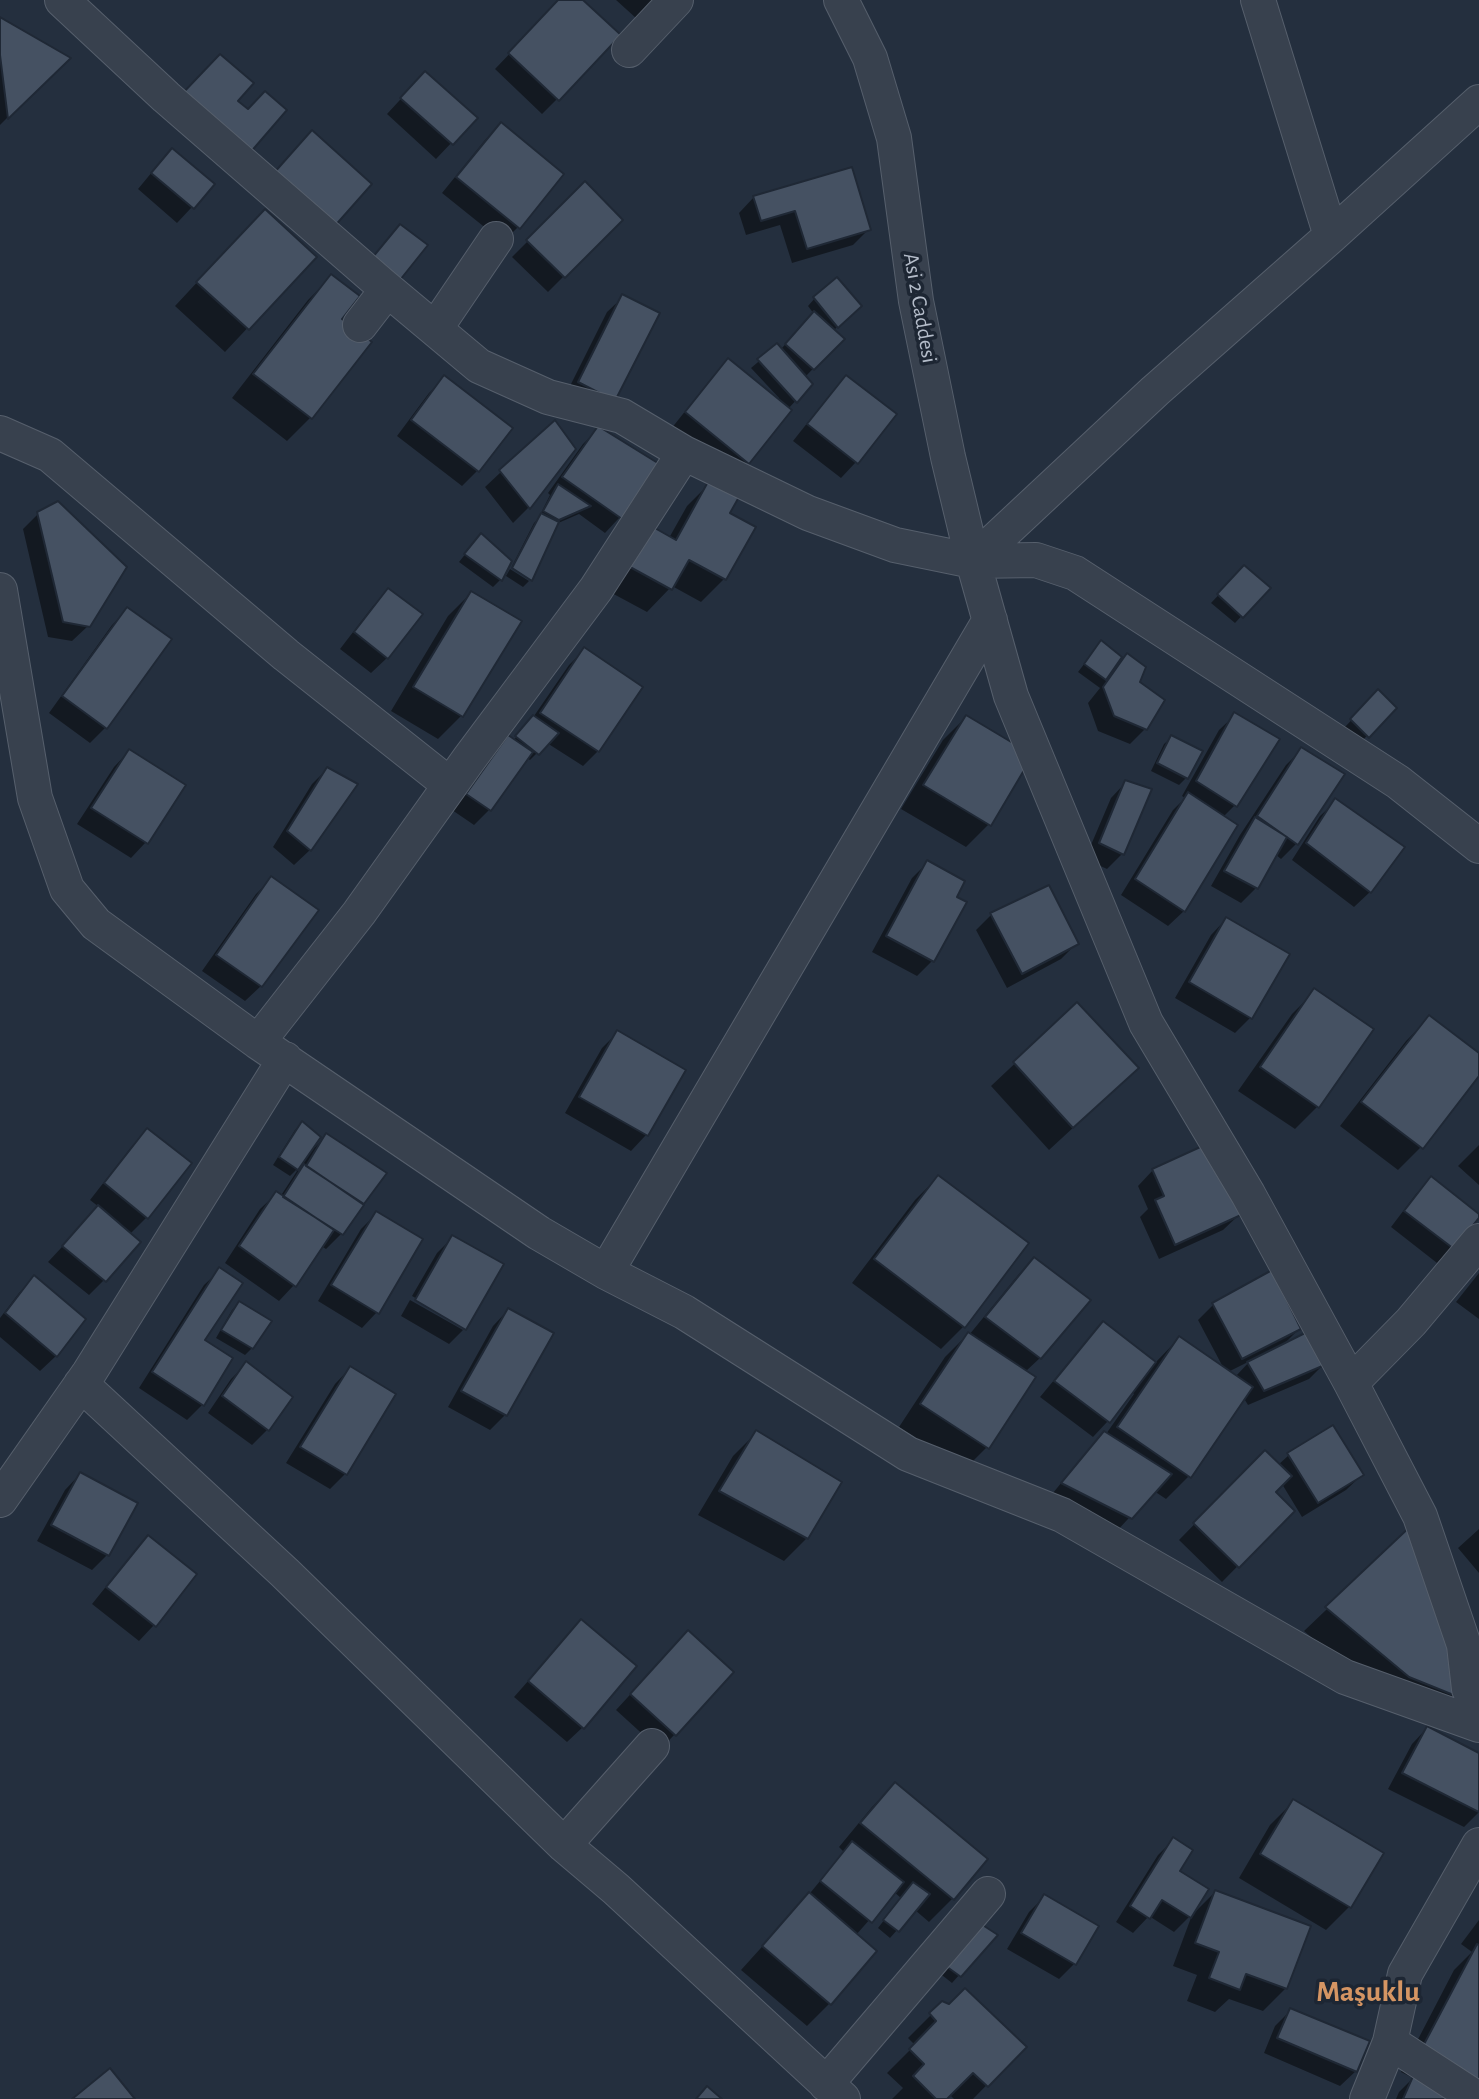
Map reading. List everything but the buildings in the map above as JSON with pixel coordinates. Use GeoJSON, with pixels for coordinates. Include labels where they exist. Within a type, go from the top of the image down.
{"type":"FeatureCollection","features":[{"type":"Feature","properties":{"kind":"street"},"geometry":{"type":"LineString","coordinates":[[62,0],[166,97],[479,366],[548,397],[622,416],[684,453],[808,513],[895,545],[973,561],[1036,560],[1075,573],[1398,782],[1479,846]]}},
{"type":"Feature","properties":{"kind":"street"},"geometry":{"type":"LineString","coordinates":[[629,50],[676,0]]}},
{"type":"Feature","properties":{"kind":"street","name":"Asi 2 Caddesi"},"geometry":{"type":"LineString","coordinates":[[841,0],[870,58],[894,138],[916,301],[948,457],[1011,696],[1146,1023],[1248,1194],[1420,1516],[1464,1645],[1469,1689],[1479,1710]]}},
{"type":"Feature","properties":{"kind":"street"},"geometry":{"type":"LineString","coordinates":[[1258,0],[1331,236]]}},
{"type":"Feature","properties":{"kind":"street"},"geometry":{"type":"LineString","coordinates":[[973,561],[1155,391],[1479,102]]}},
{"type":"Feature","properties":{"kind":"street"},"geometry":{"type":"LineString","coordinates":[[435,329],[496,239]]}},
{"type":"Feature","properties":{"kind":"street"},"geometry":{"type":"LineString","coordinates":[[360,325],[387,290]]}},
{"type":"Feature","properties":{"kind":"street"},"geometry":{"type":"LineString","coordinates":[[0,433],[50,455],[286,655],[450,785]]}},
{"type":"Feature","properties":{"kind":"street"},"geometry":{"type":"LineString","coordinates":[[0,1500],[81,1384],[271,1050],[359,913],[596,589],[684,453]]}},
{"type":"Feature","properties":{"kind":"street"},"geometry":{"type":"LineString","coordinates":[[0,590],[35,798],[67,889],[96,924],[271,1050],[539,1233],[684,1312],[908,1454],[1062,1515],[1345,1677],[1479,1725]]}},
{"type":"Feature","properties":{"kind":"street"},"geometry":{"type":"LineString","coordinates":[[606,1272],[990,620]]}},
{"type":"Feature","properties":{"kind":"street"},"geometry":{"type":"LineString","coordinates":[[1351,1383],[1411,1322],[1479,1241]]}},
{"type":"Feature","properties":{"kind":"street"},"geometry":{"type":"LineString","coordinates":[[81,1384],[285,1573],[564,1845],[616,1889],[835,2092],[988,1894]]}},
{"type":"Feature","properties":{"kind":"street"},"geometry":{"type":"LineString","coordinates":[[564,1845],[652,1746]]}},
{"type":"Feature","properties":{"kind":"street"},"geometry":{"type":"LineString","coordinates":[[1367,2099],[1390,2042],[1405,1974],[1479,1845]]}},
{"type":"Feature","properties":{"kind":"street"},"geometry":{"type":"LineString","coordinates":[[1390,2042],[1478,2099]]}},
{"type":"Feature","properties":{"kind":"district","name":"Maşuklu"},"geometry":{"type":"Point","coordinates":[1368,1992]}}]}
